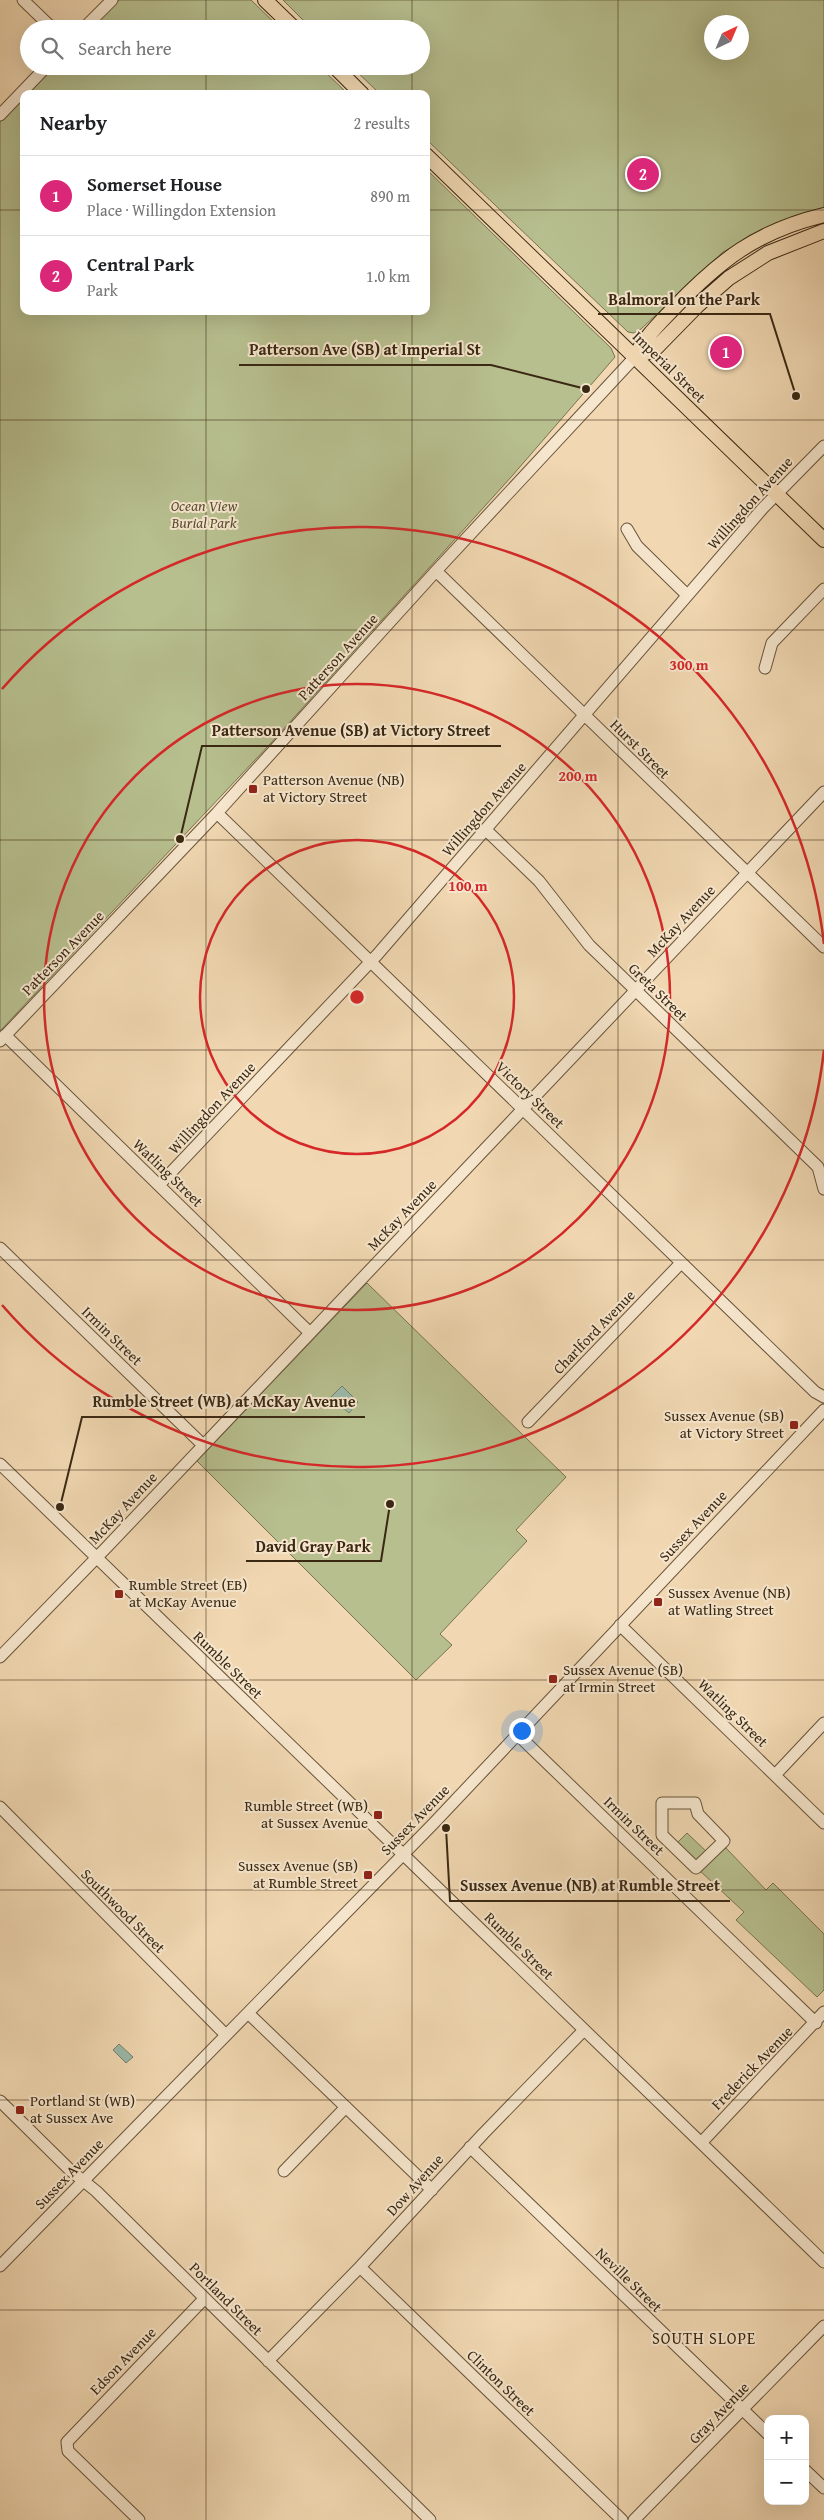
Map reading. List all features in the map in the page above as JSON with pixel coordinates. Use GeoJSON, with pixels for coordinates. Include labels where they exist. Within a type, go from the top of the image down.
{"type":"FeatureCollection","features":[{"type":"Feature","properties":{"kind":"main road"},"geometry":{"type":"LineString","coordinates":[[265,0],[286,20]]}},
{"type":"Feature","properties":{"kind":"main road"},"geometry":{"type":"LineString","coordinates":[[343,75],[358,90]]}},
{"type":"Feature","properties":{"kind":"main road","name":"Imperial Street"},"geometry":{"type":"LineString","coordinates":[[430,159],[824,540]]}},
{"type":"Feature","properties":{"kind":"main road"},"geometry":{"type":"LineString","coordinates":[[636,357],[643,341],[698,283],[724,260],[762,237],[824,215]]}},
{"type":"Feature","properties":{"kind":"main road"},"geometry":{"type":"LineString","coordinates":[[636,357],[654,350],[696,306],[728,278],[768,254],[824,231]]}},
{"type":"Feature","properties":{"kind":"street"},"geometry":{"type":"LineString","coordinates":[[23,0],[44,20]]}},
{"type":"Feature","properties":{"kind":"street"},"geometry":{"type":"LineString","coordinates":[[92,20],[112,0]]}},
{"type":"Feature","properties":{"kind":"street"},"geometry":{"type":"LineString","coordinates":[[24,90],[38,75]]}},
{"type":"Feature","properties":{"kind":"street"},"geometry":{"type":"LineString","coordinates":[[0,115],[20,94]]}},
{"type":"Feature","properties":{"kind":"street","name":"Patterson Avenue"},"geometry":{"type":"LineString","coordinates":[[3,1038],[217,813],[436,571],[636,357]]}},
{"type":"Feature","properties":{"kind":"street","name":"Willingdon Avenue"},"geometry":{"type":"LineString","coordinates":[[159,1185],[370,962],[776,494],[824,446]]}},
{"type":"Feature","properties":{"kind":"street"},"geometry":{"type":"LineString","coordinates":[[627,529],[637,546],[688,595]]}},
{"type":"Feature","properties":{"kind":"street","name":"Hurst Street"},"geometry":{"type":"LineString","coordinates":[[436,571],[824,947]]}},
{"type":"Feature","properties":{"kind":"street"},"geometry":{"type":"LineString","coordinates":[[765,668],[772,643],[824,589]]}},
{"type":"Feature","properties":{"kind":"street","name":"McKay Avenue"},"geometry":{"type":"LineString","coordinates":[[0,1657],[824,792]]}},
{"type":"Feature","properties":{"kind":"street","name":"Victory Street"},"geometry":{"type":"LineString","coordinates":[[217,813],[815,1392],[824,1397]]}},
{"type":"Feature","properties":{"kind":"street","name":"Greta Street"},"geometry":{"type":"LineString","coordinates":[[486,830],[526,868],[579,935],[635,991],[821,1168],[824,1189]]}},
{"type":"Feature","properties":{"kind":"street","name":"Watling Street"},"geometry":{"type":"LineString","coordinates":[[3,1038],[159,1185],[310,1333]]}},
{"type":"Feature","properties":{"kind":"street","name":"Irmin Street"},"geometry":{"type":"LineString","coordinates":[[0,1248],[204,1445]]}},
{"type":"Feature","properties":{"kind":"street","name":"Charlford Avenue"},"geometry":{"type":"LineString","coordinates":[[528,1422],[681,1263]]}},
{"type":"Feature","properties":{"kind":"street","name":"Sussex Avenue"},"geometry":{"type":"LineString","coordinates":[[0,2266],[402,1855],[824,1410]]}},
{"type":"Feature","properties":{"kind":"street","name":"Rumble Street"},"geometry":{"type":"LineString","coordinates":[[0,1464],[824,2262]]}},
{"type":"Feature","properties":{"kind":"street","name":"Watling Street"},"geometry":{"type":"LineString","coordinates":[[620,1625],[824,1823]]}},
{"type":"Feature","properties":{"kind":"street"},"geometry":{"type":"LineString","coordinates":[[775,1775],[824,1723]]}},
{"type":"Feature","properties":{"kind":"street","name":"Irmin Street"},"geometry":{"type":"LineString","coordinates":[[517,1734],[816,2023]]}},
{"type":"Feature","properties":{"kind":"street"},"geometry":{"type":"LineString","coordinates":[[662,1803],[694,1804],[698,1814],[724,1841],[696,1868],[662,1835],[662,1803]]}},
{"type":"Feature","properties":{"kind":"street","name":"Southwood Street"},"geometry":{"type":"LineString","coordinates":[[0,1807],[226,2035]]}},
{"type":"Feature","properties":{"kind":"street","name":"Frederick Avenue"},"geometry":{"type":"LineString","coordinates":[[701,2142],[816,2023],[824,2012]]}},
{"type":"Feature","properties":{"kind":"street"},"geometry":{"type":"LineString","coordinates":[[248,2013],[432,2190]]}},
{"type":"Feature","properties":{"kind":"street","name":"Dow Avenue"},"geometry":{"type":"LineString","coordinates":[[268,2361],[360,2267],[470,2147],[584,2030]]}},
{"type":"Feature","properties":{"kind":"street","name":"Portland Street"},"geometry":{"type":"LineString","coordinates":[[0,2101],[84,2180],[430,2520]]}},
{"type":"Feature","properties":{"kind":"street"},"geometry":{"type":"LineString","coordinates":[[284,2171],[346,2107]]}},
{"type":"Feature","properties":{"kind":"street","name":"Neville Street"},"geometry":{"type":"LineString","coordinates":[[470,2147],[764,2430]]}},
{"type":"Feature","properties":{"kind":"street","name":"Clinton Street"},"geometry":{"type":"LineString","coordinates":[[360,2267],[622,2520]]}},
{"type":"Feature","properties":{"kind":"street","name":"Edson Avenue"},"geometry":{"type":"LineString","coordinates":[[139,2520],[68,2451],[66,2445],[68,2439],[204,2299]]}},
{"type":"Feature","properties":{"kind":"street","name":"Gray Avenue"},"geometry":{"type":"LineString","coordinates":[[634,2520],[824,2326]]}},
{"type":"Feature","properties":{"kind":"street"},"geometry":{"type":"LineString","coordinates":[[809,2474],[824,2488]]}},
{"type":"Feature","properties":{"kind":"green space"},"geometry":{"type":"Polygon","coordinates":[[[119,0],[251,0],[272,20],[100,20],[119,0]]]}},
{"type":"Feature","properties":{"kind":"green space"},"geometry":{"type":"Polygon","coordinates":[[[283,0],[824,0],[824,209],[773,225],[723,252],[641,329],[634,333],[628,332],[430,143],[430,90],[376,90],[360,75],[430,75],[430,20],[303,20],[283,0]]]}},
{"type":"Feature","properties":{"kind":"green space"},"geometry":{"type":"Polygon","coordinates":[[[45,75],[328,75],[344,90],[31,90],[45,75]]]}},
{"type":"Feature","properties":{"kind":"green space","name":"Ocean View Burial Park"},"geometry":{"type":"Polygon","coordinates":[[[20,101],[20,315],[430,315],[430,173],[611,348],[615,357],[512,476],[270,744],[0,1031],[0,122],[20,101]]]}},
{"type":"Feature","properties":{"kind":"green space"},"geometry":{"type":"Polygon","coordinates":[[[367,1283],[566,1477],[516,1530],[527,1541],[440,1634],[452,1645],[416,1680],[197,1461],[367,1283]]]}},
{"type":"Feature","properties":{"kind":"green space"},"geometry":{"type":"Polygon","coordinates":[[[687,1833],[709,1854],[696,1868],[674,1846],[687,1833]]]}},
{"type":"Feature","properties":{"kind":"green space"},"geometry":{"type":"Polygon","coordinates":[[[721,1848],[726,1848],[766,1890],[773,1883],[824,1934],[824,1990],[817,1997],[736,1920],[744,1912],[699,1870],[721,1848]]]}},
{"type":"Feature","properties":{"kind":"shaded area"},"geometry":{"type":"Polygon","coordinates":[[[342,1386],[358,1402],[349,1413],[331,1397],[342,1386]]]}},
{"type":"Feature","properties":{"kind":"shaded area"},"geometry":{"type":"Polygon","coordinates":[[[119,2044],[133,2057],[126,2063],[113,2050],[119,2044]]]}},
{"type":"Feature","properties":{"kind":"place","name":"Central Park"},"geometry":{"type":"Point","coordinates":[643,174]}},
{"type":"Feature","properties":{"kind":"place","name":"Somerset House"},"geometry":{"type":"Point","coordinates":[726,352]}},
{"type":"Feature","properties":{"kind":"place","name":"Patterson Ave (SB) at Imperial St"},"geometry":{"type":"Point","coordinates":[586,389]}},
{"type":"Feature","properties":{"kind":"place","name":"Balmoral on the Park"},"geometry":{"type":"Point","coordinates":[796,396]}},
{"type":"Feature","properties":{"kind":"place","name":"Patterson Avenue (NB) at Victory Street"},"geometry":{"type":"Point","coordinates":[253,789]}},
{"type":"Feature","properties":{"kind":"place","name":"Patterson Avenue (SB) at Victory Street"},"geometry":{"type":"Point","coordinates":[180,839]}},
{"type":"Feature","properties":{"kind":"place","name":"Sussex Avenue (SB) at Victory Street"},"geometry":{"type":"Point","coordinates":[794,1425]}},
{"type":"Feature","properties":{"kind":"place","name":"David Gray Park"},"geometry":{"type":"Point","coordinates":[390,1504]}},
{"type":"Feature","properties":{"kind":"place","name":"Rumble Street (WB) at McKay Avenue"},"geometry":{"type":"Point","coordinates":[60,1507]}},
{"type":"Feature","properties":{"kind":"place","name":"Rumble Street (EB) at McKay Avenue"},"geometry":{"type":"Point","coordinates":[119,1594]}},
{"type":"Feature","properties":{"kind":"place","name":"Sussex Avenue (NB) at Watling Street"},"geometry":{"type":"Point","coordinates":[658,1602]}},
{"type":"Feature","properties":{"kind":"place","name":"Sussex Avenue (SB) at Irmin Street"},"geometry":{"type":"Point","coordinates":[553,1679]}},
{"type":"Feature","properties":{"kind":"place","name":"Rumble Street (WB) at Sussex Avenue"},"geometry":{"type":"Point","coordinates":[378,1815]}},
{"type":"Feature","properties":{"kind":"place","name":"Sussex Avenue (NB) at Rumble Street"},"geometry":{"type":"Point","coordinates":[446,1828]}},
{"type":"Feature","properties":{"kind":"place","name":"Sussex Avenue (SB) at Rumble Street"},"geometry":{"type":"Point","coordinates":[368,1875]}},
{"type":"Feature","properties":{"kind":"place","name":"Portland St (WB) at Sussex Ave"},"geometry":{"type":"Point","coordinates":[20,2110]}},
{"type":"Feature","properties":{"kind":"district","name":"SOUTH SLOPE"},"geometry":{"type":"Point","coordinates":[704,2338]}}]}
